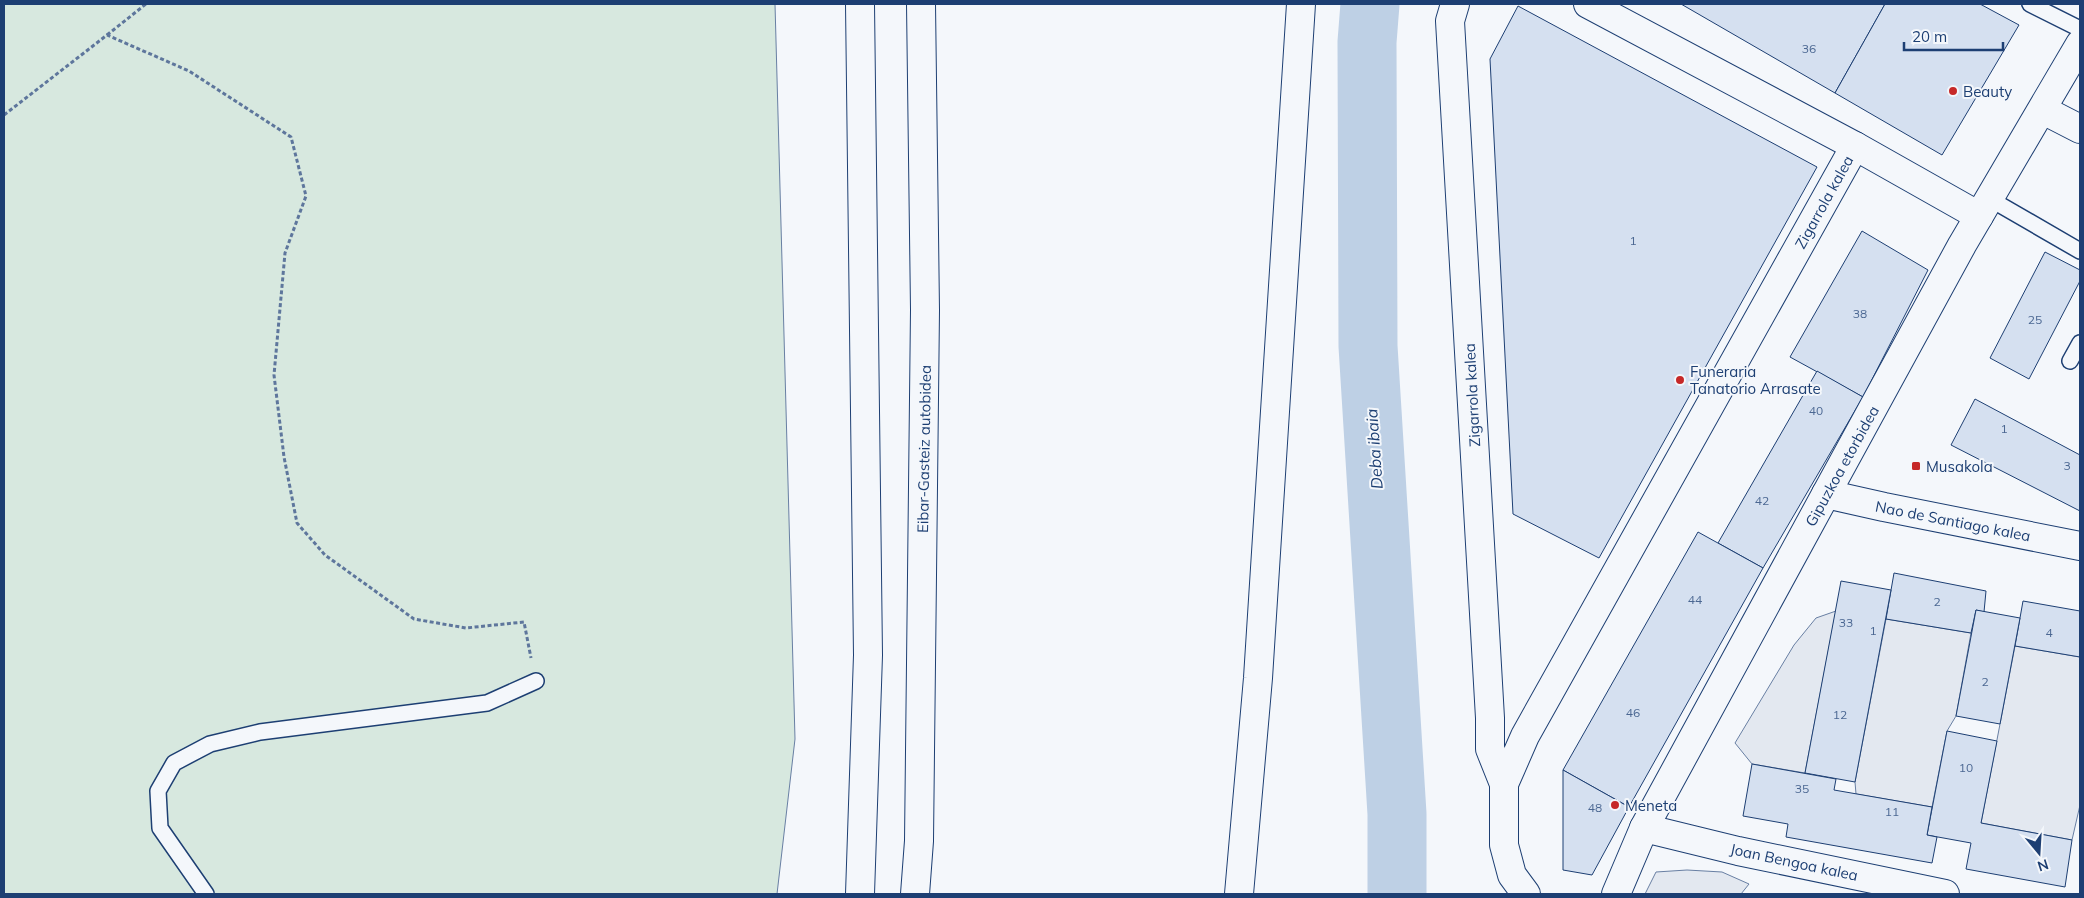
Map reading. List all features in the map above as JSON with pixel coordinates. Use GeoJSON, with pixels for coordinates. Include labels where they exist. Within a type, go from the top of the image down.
{"type":"FeatureCollection","features":[{"type":"Feature","properties":{"kind":"main road"},"geometry":{"type":"LineString","coordinates":[[860,4],[868,654],[860,894]]}},
{"type":"Feature","properties":{"kind":"main road","name":"Eibar-Gasteiz autobidea"},"geometry":{"type":"LineString","coordinates":[[915,894],[919,841],[925,310],[921,4]]}},
{"type":"Feature","properties":{"kind":"main road"},"geometry":{"type":"LineString","coordinates":[[1239,894],[1258,678],[1301,4]]}},
{"type":"Feature","properties":{"kind":"main road","name":"Zigarrola kalea"},"geometry":{"type":"LineString","coordinates":[[1454,4],[1450,21],[1490,718],[1490,749],[1504,784],[1504,845],[1512,875],[1526,894]]}},
{"type":"Feature","properties":{"kind":"main road","name":"Zigarrola kalea"},"geometry":{"type":"LineString","coordinates":[[1588,4],[1855,146],[1985,207]]}},
{"type":"Feature","properties":{"kind":"main road","name":"Gipuzkoa etorbidea"},"geometry":{"type":"LineString","coordinates":[[1616,894],[1644,828],[1826,494],[1985,207],[2080,44]]}},
{"type":"Feature","properties":{"kind":"main road"},"geometry":{"type":"LineString","coordinates":[[2043,110],[2080,129]]}},
{"type":"Feature","properties":{"kind":"main road","name":"Zigarrola kalea"},"geometry":{"type":"LineString","coordinates":[[1504,784],[1526,736],[1855,146]]}},
{"type":"Feature","properties":{"kind":"main road","name":"Nao de Santiago kalea"},"geometry":{"type":"LineString","coordinates":[[1826,494],[2080,546]]}},
{"type":"Feature","properties":{"kind":"main road","name":"Joan Bengoa kalea"},"geometry":{"type":"LineString","coordinates":[[1644,828],[1738,851],[1945,894]]}},
{"type":"Feature","properties":{"kind":"lane"},"geometry":{"type":"LineString","coordinates":[[2030,4],[2080,29]]}},
{"type":"Feature","properties":{"kind":"lane"},"geometry":{"type":"LineString","coordinates":[[1985,207],[2080,251]]}},
{"type":"Feature","properties":{"kind":"lane"},"geometry":{"type":"LineString","coordinates":[[2070,362],[2080,342]]}},
{"type":"Feature","properties":{"kind":"lane"},"geometry":{"type":"LineString","coordinates":[[206,894],[160,828],[158,791],[174,763],[210,744],[251,734],[487,703],[536,680]]}},
{"type":"Feature","properties":{"kind":"path"},"geometry":{"type":"LineString","coordinates":[[4,115],[146,4]]}},
{"type":"Feature","properties":{"kind":"path"},"geometry":{"type":"LineString","coordinates":[[107,36],[189,71],[291,137],[306,196],[286,253],[274,375],[284,457],[297,523],[324,555],[414,619],[466,628],[524,622],[536,680]]}},
{"type":"Feature","properties":{"kind":"shaded area"},"geometry":{"type":"Polygon","coordinates":[[[4,4],[775,4],[795,739],[777,894],[4,894],[4,4]]]}},
{"type":"Feature","properties":{"kind":"shaded area"},"geometry":{"type":"Polygon","coordinates":[[[1836,611],[1805,773],[1752,764],[1735,743],[1794,645],[1816,618],[1836,611]]]}},
{"type":"Feature","properties":{"kind":"shaded area"},"geometry":{"type":"Polygon","coordinates":[[[1886,619],[1971,633],[1956,716],[1947,731],[1932,807],[1856,794],[1855,782],[1886,619]]]}},
{"type":"Feature","properties":{"kind":"shaded area"},"geometry":{"type":"Polygon","coordinates":[[[2015,646],[2080,657],[2080,805],[2072,840],[1981,823],[2015,646]]]}},
{"type":"Feature","properties":{"kind":"shaded area"},"geometry":{"type":"Polygon","coordinates":[[[1687,870],[1722,872],[1749,884],[1741,894],[1645,894],[1656,872],[1687,870]]]}},
{"type":"Feature","properties":{"kind":"building"},"geometry":{"type":"Polygon","coordinates":[[[1681,4],[1885,4],[1835,93],[1681,4]]]}},
{"type":"Feature","properties":{"kind":"building"},"geometry":{"type":"Polygon","coordinates":[[[1885,4],[1980,4],[2019,25],[1942,155],[1835,93],[1885,4]]]}},
{"type":"Feature","properties":{"kind":"building"},"geometry":{"type":"Polygon","coordinates":[[[1518,6],[1817,167],[1599,558],[1513,514],[1490,59],[1518,6]]]}},
{"type":"Feature","properties":{"kind":"building"},"geometry":{"type":"Polygon","coordinates":[[[1862,231],[1928,270],[1863,397],[1790,357],[1862,231]]]}},
{"type":"Feature","properties":{"kind":"building"},"geometry":{"type":"Polygon","coordinates":[[[2045,252],[2080,270],[2080,281],[2029,379],[1990,358],[2045,252]]]}},
{"type":"Feature","properties":{"kind":"building"},"geometry":{"type":"Polygon","coordinates":[[[1817,371],[1863,397],[1763,568],[1718,543],[1817,371]]]}},
{"type":"Feature","properties":{"kind":"building"},"geometry":{"type":"Polygon","coordinates":[[[1975,399],[2080,455],[2080,511],[1951,445],[1975,399]]]}},
{"type":"Feature","properties":{"kind":"building"},"geometry":{"type":"Polygon","coordinates":[[[1698,532],[1763,568],[1629,807],[1563,770],[1698,532]]]}},
{"type":"Feature","properties":{"kind":"building"},"geometry":{"type":"Polygon","coordinates":[[[1894,573],[1986,591],[1984,612],[1976,610],[1971,633],[1886,619],[1894,573]]]}},
{"type":"Feature","properties":{"kind":"building"},"geometry":{"type":"Polygon","coordinates":[[[1841,581],[1891,590],[1855,782],[1805,773],[1841,581]]]}},
{"type":"Feature","properties":{"kind":"building"},"geometry":{"type":"Polygon","coordinates":[[[2023,601],[2080,611],[2080,657],[2015,646],[2023,601]]]}},
{"type":"Feature","properties":{"kind":"building"},"geometry":{"type":"Polygon","coordinates":[[[1976,610],[2020,618],[2000,724],[1956,716],[1976,610]]]}},
{"type":"Feature","properties":{"kind":"building"},"geometry":{"type":"Polygon","coordinates":[[[1947,731],[1997,741],[1981,823],[2072,840],[2065,887],[1966,869],[1971,843],[1927,835],[1947,731]]]}},
{"type":"Feature","properties":{"kind":"building"},"geometry":{"type":"Polygon","coordinates":[[[1752,764],[1836,779],[1834,790],[1932,807],[1927,835],[1937,837],[1932,863],[1786,837],[1788,824],[1743,816],[1752,764]]]}},
{"type":"Feature","properties":{"kind":"building"},"geometry":{"type":"Polygon","coordinates":[[[1563,770],[1629,807],[1592,875],[1563,870],[1563,770]]]}},
{"type":"Feature","properties":{"kind":"waterway","name":"Deba ibaia"},"geometry":{"type":"LineString","coordinates":[[1370,4],[1367,42],[1368,346],[1397,814],[1397,894]]}},
{"type":"Feature","properties":{"kind":"place","name":"Beauty"},"geometry":{"type":"Point","coordinates":[1953,91]}},
{"type":"Feature","properties":{"kind":"place","name":"Funeraria Tanatorio Arrasate"},"geometry":{"type":"Point","coordinates":[1680,380]}},
{"type":"Feature","properties":{"kind":"place","name":"Musakola"},"geometry":{"type":"Point","coordinates":[1916,466]}},
{"type":"Feature","properties":{"kind":"place","name":"Meneta"},"geometry":{"type":"Point","coordinates":[1615,805]}}]}
